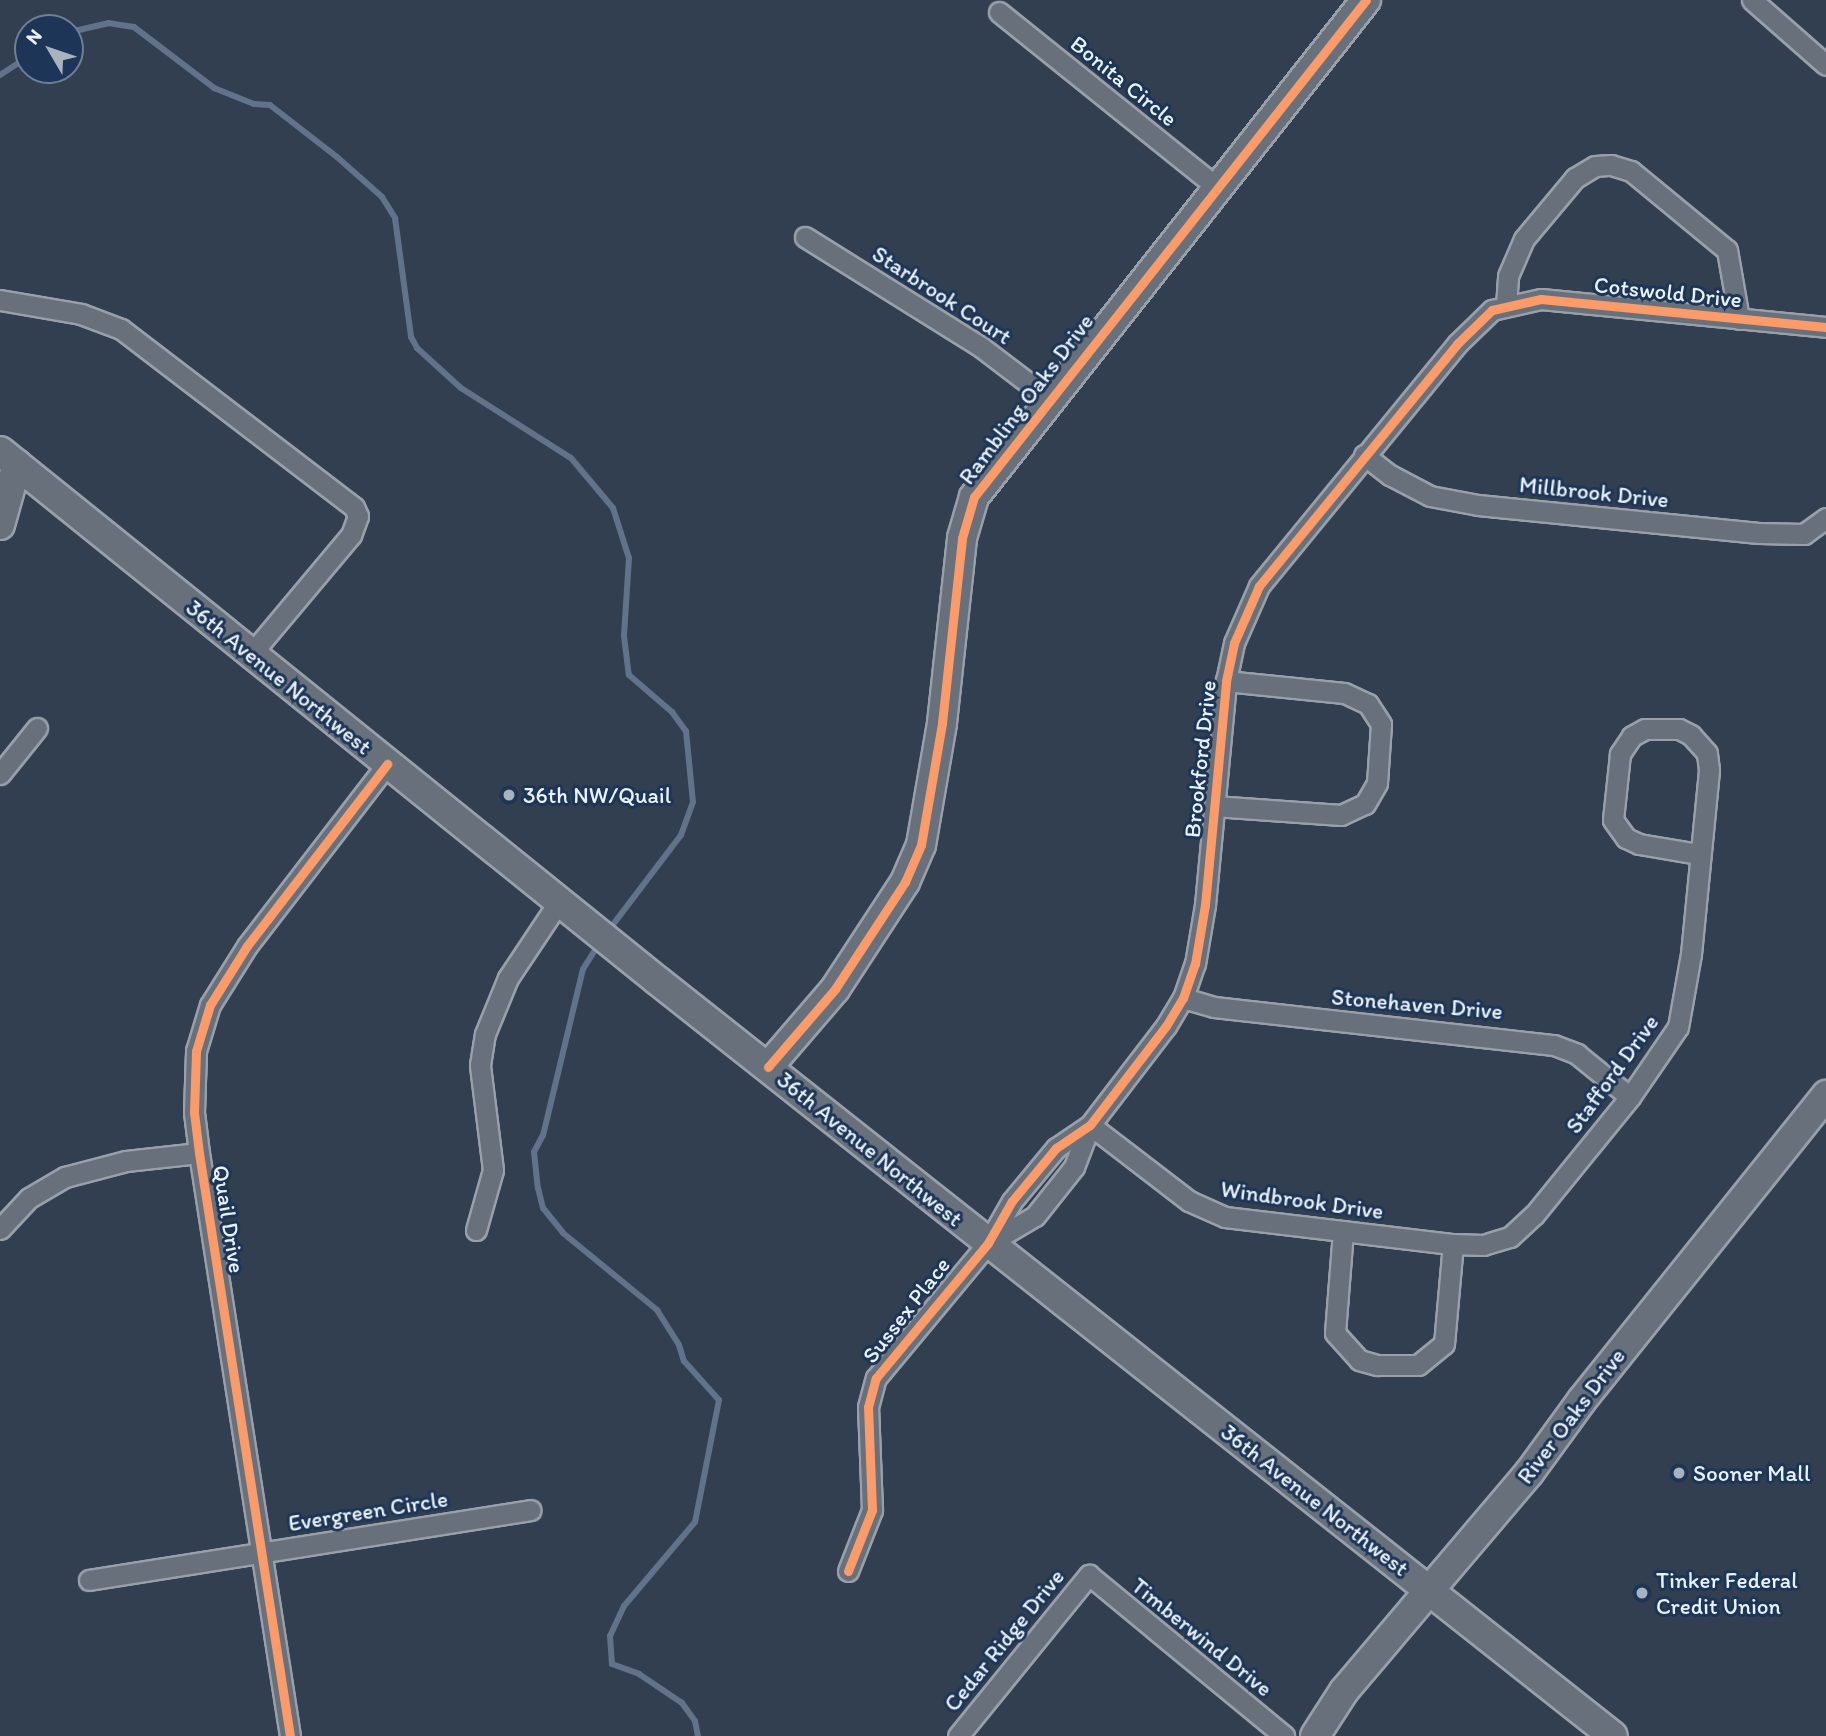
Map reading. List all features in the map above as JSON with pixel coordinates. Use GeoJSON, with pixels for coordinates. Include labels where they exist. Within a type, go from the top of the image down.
{"type":"FeatureCollection","features":[{"type":"Feature","properties":{"kind":"street","name":"Rambling Oaks Drive"},"geometry":{"type":"LineString","coordinates":[[768,1067],[835,989],[905,881],[918,855],[942,723],[967,514],[986,478],[1366,0]]}},
{"type":"Feature","properties":{"kind":"street"},"geometry":{"type":"LineString","coordinates":[[1752,0],[1826,65]]}},
{"type":"Feature","properties":{"kind":"street","name":"Bonita Circle"},"geometry":{"type":"LineString","coordinates":[[999,12],[1217,187]]}},
{"type":"Feature","properties":{"kind":"street"},"geometry":{"type":"LineString","coordinates":[[1506,306],[1511,264],[1524,239],[1575,178],[1595,166],[1611,165],[1631,171],[1727,250],[1738,319]]}},
{"type":"Feature","properties":{"kind":"street","name":"Starbrook Court"},"geometry":{"type":"LineString","coordinates":[[805,237],[981,347],[1048,398]]}},
{"type":"Feature","properties":{"kind":"street","name":"Cotswold Drive"},"geometry":{"type":"LineString","coordinates":[[1506,306],[1541,299],[1826,327]]}},
{"type":"Feature","properties":{"kind":"street"},"geometry":{"type":"LineString","coordinates":[[0,300],[81,314],[121,329],[354,507],[358,516],[351,535],[251,654]]}},
{"type":"Feature","properties":{"kind":"street","name":"Brookford Drive"},"geometry":{"type":"LineString","coordinates":[[988,1243],[1035,1216],[1074,1167],[1090,1125],[1167,1026],[1182,998],[1197,952],[1226,681],[1234,643],[1259,586],[1470,329],[1492,310],[1506,306]]}},
{"type":"Feature","properties":{"kind":"street","name":"Millbrook Drive"},"geometry":{"type":"LineString","coordinates":[[1364,455],[1390,475],[1430,496],[1478,505],[1759,533],[1804,534],[1826,518]]}},
{"type":"Feature","properties":{"kind":"street"},"geometry":{"type":"LineString","coordinates":[[0,525],[6,464]]}},
{"type":"Feature","properties":{"kind":"street","name":"36th Avenue Northwest"},"geometry":{"type":"LineString","coordinates":[[6,464],[251,654],[561,900],[658,981],[1613,1736]]}},
{"type":"Feature","properties":{"kind":"street"},"geometry":{"type":"LineString","coordinates":[[1213,806],[1341,815],[1365,804],[1377,783],[1381,724],[1368,704],[1344,693],[1226,681]]}},
{"type":"Feature","properties":{"kind":"street"},"geometry":{"type":"LineString","coordinates":[[0,774],[37,728]]}},
{"type":"Feature","properties":{"kind":"street"},"geometry":{"type":"LineString","coordinates":[[1644,729],[1679,729],[1691,735],[1707,753],[1699,854],[1639,844],[1626,838],[1613,820],[1620,754],[1632,736],[1644,729]]}},
{"type":"Feature","properties":{"kind":"street","name":"Quail Drive"},"geometry":{"type":"LineString","coordinates":[[290,1736],[199,1153],[193,1081],[196,1051],[210,1005],[293,882],[387,764]]}},
{"type":"Feature","properties":{"kind":"street","name":"Stafford Drive"},"geometry":{"type":"LineString","coordinates":[[1453,1244],[1483,1245],[1521,1228],[1630,1097],[1678,1027],[1691,954],[1699,854]]}},
{"type":"Feature","properties":{"kind":"street"},"geometry":{"type":"LineString","coordinates":[[476,1230],[493,1170],[480,1065],[485,1034],[508,978],[561,900]]}},
{"type":"Feature","properties":{"kind":"street","name":"Stonehaven Drive"},"geometry":{"type":"LineString","coordinates":[[1182,998],[1214,1007],[1554,1045],[1577,1054],[1630,1097]]}},
{"type":"Feature","properties":{"kind":"street","name":"River Oaks Drive"},"geometry":{"type":"LineString","coordinates":[[1315,1736],[1344,1691],[1427,1589],[1529,1473],[1581,1400],[1826,1095]]}},
{"type":"Feature","properties":{"kind":"street","name":"Brookford Drive"},"geometry":{"type":"LineString","coordinates":[[988,1243],[1012,1201],[1056,1148],[1090,1125]]}},
{"type":"Feature","properties":{"kind":"street","name":"Windbrook Drive"},"geometry":{"type":"LineString","coordinates":[[1090,1125],[1204,1211],[1453,1244]]}},
{"type":"Feature","properties":{"kind":"street"},"geometry":{"type":"LineString","coordinates":[[0,1229],[29,1198],[82,1170],[199,1153]]}},
{"type":"Feature","properties":{"kind":"street"},"geometry":{"type":"LineString","coordinates":[[1343,1231],[1335,1334],[1359,1360],[1377,1365],[1418,1365],[1444,1344],[1453,1244]]}},
{"type":"Feature","properties":{"kind":"street","name":"Sussex Place"},"geometry":{"type":"LineString","coordinates":[[848,1571],[872,1510],[868,1407],[876,1378],[988,1243]]}},
{"type":"Feature","properties":{"kind":"street","name":"Evergreen Circle"},"geometry":{"type":"LineString","coordinates":[[89,1580],[530,1510]]}},
{"type":"Feature","properties":{"kind":"street","name":"Cedar Ridge Drive"},"geometry":{"type":"LineString","coordinates":[[958,1736],[1088,1575]]}},
{"type":"Feature","properties":{"kind":"street","name":"Timberwind Drive"},"geometry":{"type":"LineString","coordinates":[[1088,1575],[1284,1736]]}},
{"type":"Feature","properties":{"kind":"waterway"},"geometry":{"type":"LineString","coordinates":[[84,29],[108,23],[134,27],[214,88],[254,104],[270,105],[337,157],[382,197],[395,218],[411,337],[417,348],[461,388],[571,458],[613,508],[629,558],[624,636],[629,675],[672,712],[686,731],[693,802],[681,835],[608,931]]}},
{"type":"Feature","properties":{"kind":"waterway"},"geometry":{"type":"LineString","coordinates":[[0,75],[14,66]]}},
{"type":"Feature","properties":{"kind":"waterway"},"geometry":{"type":"LineString","coordinates":[[600,942],[583,969],[543,1135],[534,1152],[538,1188],[543,1208],[563,1233],[657,1310],[679,1345],[684,1361],[719,1400],[695,1522],[624,1606],[610,1636],[612,1664],[639,1674],[682,1703],[695,1721],[698,1736]]}},
{"type":"Feature","properties":{"kind":"cycle path"},"geometry":{"type":"LineString","coordinates":[[768,1067],[835,989],[905,882],[921,845],[942,723],[962,538],[974,497],[1366,0]]}},
{"type":"Feature","properties":{"kind":"cycle path"},"geometry":{"type":"LineString","coordinates":[[848,1571],[872,1510],[868,1407],[876,1378],[988,1243],[1012,1201],[1056,1148],[1090,1125],[1166,1026],[1183,998],[1195,964],[1205,905],[1226,681],[1234,643],[1259,586],[1457,344],[1492,310],[1541,299],[1826,327]]}},
{"type":"Feature","properties":{"kind":"cycle path"},"geometry":{"type":"LineString","coordinates":[[290,1736],[199,1153],[194,1112],[196,1051],[210,1005],[247,946],[387,764]]}},
{"type":"Feature","properties":{"kind":"place","name":"36th NW/Quail"},"geometry":{"type":"Point","coordinates":[509,795]}},
{"type":"Feature","properties":{"kind":"place","name":"Sooner Mall"},"geometry":{"type":"Point","coordinates":[1679,1473]}},
{"type":"Feature","properties":{"kind":"place","name":"Tinker Federal Credit Union"},"geometry":{"type":"Point","coordinates":[1642,1593]}}]}
